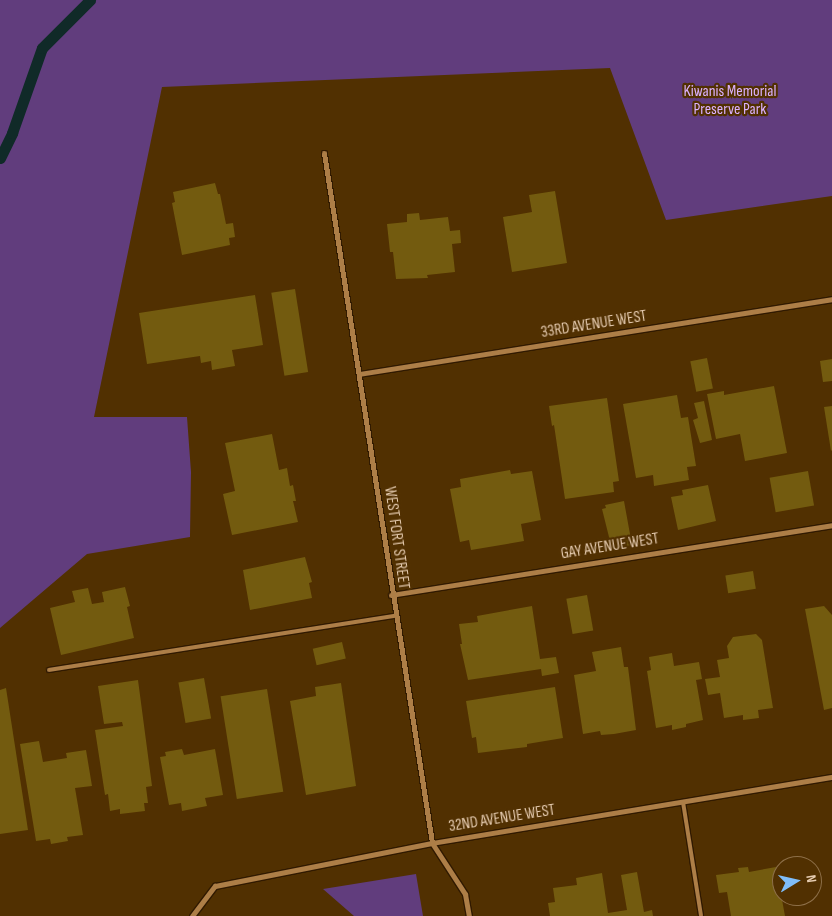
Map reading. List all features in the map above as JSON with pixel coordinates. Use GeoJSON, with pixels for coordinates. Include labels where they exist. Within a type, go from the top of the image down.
{"type":"FeatureCollection","features":[{"type":"Feature","properties":{"kind":"street","name":"WEST FORT STREET"},"geometry":{"type":"LineString","coordinates":[[324,153],[391,595],[432,843],[465,894],[469,916]]}},
{"type":"Feature","properties":{"kind":"street","name":"33RD AVENUE WEST"},"geometry":{"type":"LineString","coordinates":[[359,374],[832,299]]}},
{"type":"Feature","properties":{"kind":"street","name":"GAY AVENUE WEST"},"geometry":{"type":"LineString","coordinates":[[391,595],[832,525]]}},
{"type":"Feature","properties":{"kind":"street","name":"32ND AVENUE WEST"},"geometry":{"type":"LineString","coordinates":[[192,916],[215,886],[432,843],[832,777]]}},
{"type":"Feature","properties":{"kind":"lane"},"geometry":{"type":"LineString","coordinates":[[49,670],[395,616]]}},
{"type":"Feature","properties":{"kind":"lane"},"geometry":{"type":"LineString","coordinates":[[683,802],[701,916]]}},
{"type":"Feature","properties":{"kind":"green space","name":"Kiwanis Memorial Preserve Park"},"geometry":{"type":"Polygon","coordinates":[[[0,0],[832,0],[832,196],[666,220],[610,68],[162,87],[94,417],[187,417],[191,472],[190,537],[87,554],[0,628],[0,0]]]}},
{"type":"Feature","properties":{"kind":"green space"},"geometry":{"type":"Polygon","coordinates":[[[416,874],[423,916],[354,916],[323,889],[416,874]]]}},
{"type":"Feature","properties":{"kind":"building"},"geometry":{"type":"Polygon","coordinates":[[[215,183],[218,194],[220,194],[226,224],[233,223],[235,237],[229,238],[230,245],[182,255],[172,203],[175,202],[173,192],[215,183]]]}},
{"type":"Feature","properties":{"kind":"building"},"geometry":{"type":"Polygon","coordinates":[[[555,191],[567,263],[512,272],[503,217],[532,212],[529,195],[555,191]]]}},
{"type":"Feature","properties":{"kind":"building"},"geometry":{"type":"Polygon","coordinates":[[[419,213],[420,220],[448,217],[450,231],[460,230],[461,243],[452,244],[455,272],[427,275],[428,278],[396,279],[393,252],[390,252],[387,224],[407,222],[407,214],[419,213]]]}},
{"type":"Feature","properties":{"kind":"building"},"geometry":{"type":"Polygon","coordinates":[[[295,289],[308,372],[284,376],[271,293],[295,289]]]}},
{"type":"Feature","properties":{"kind":"building"},"geometry":{"type":"Polygon","coordinates":[[[255,295],[263,345],[232,350],[235,366],[212,370],[211,361],[201,363],[200,356],[147,364],[139,313],[255,295]]]}},
{"type":"Feature","properties":{"kind":"building"},"geometry":{"type":"Polygon","coordinates":[[[707,358],[713,388],[696,392],[690,361],[707,358]]]}},
{"type":"Feature","properties":{"kind":"building"},"geometry":{"type":"Polygon","coordinates":[[[832,359],[832,381],[823,382],[820,361],[832,359]]]}},
{"type":"Feature","properties":{"kind":"building"},"geometry":{"type":"Polygon","coordinates":[[[774,386],[787,453],[745,461],[740,434],[716,439],[707,394],[724,391],[724,395],[774,386]]]}},
{"type":"Feature","properties":{"kind":"building"},"geometry":{"type":"Polygon","coordinates":[[[677,395],[681,418],[688,417],[696,466],[687,467],[689,480],[654,486],[653,475],[636,478],[623,404],[677,395]]]}},
{"type":"Feature","properties":{"kind":"building"},"geometry":{"type":"Polygon","coordinates":[[[607,398],[619,481],[613,482],[614,492],[565,499],[554,425],[552,426],[549,406],[607,398]]]}},
{"type":"Feature","properties":{"kind":"building"},"geometry":{"type":"Polygon","coordinates":[[[704,401],[712,440],[700,443],[693,420],[698,418],[694,403],[704,401]]]}},
{"type":"Feature","properties":{"kind":"building"},"geometry":{"type":"Polygon","coordinates":[[[832,406],[832,450],[831,451],[824,407],[832,406]]]}},
{"type":"Feature","properties":{"kind":"building"},"geometry":{"type":"Polygon","coordinates":[[[272,434],[279,470],[287,468],[290,486],[293,485],[296,501],[293,501],[298,522],[232,535],[223,494],[235,491],[225,443],[272,434]]]}},
{"type":"Feature","properties":{"kind":"building"},"geometry":{"type":"Polygon","coordinates":[[[510,470],[511,474],[532,471],[541,520],[521,524],[524,541],[471,550],[469,540],[460,542],[450,489],[461,487],[460,479],[510,470]]]}},
{"type":"Feature","properties":{"kind":"building"},"geometry":{"type":"Polygon","coordinates":[[[808,471],[814,505],[776,512],[770,478],[808,471]]]}},
{"type":"Feature","properties":{"kind":"building"},"geometry":{"type":"Polygon","coordinates":[[[708,485],[716,521],[678,530],[671,497],[683,495],[682,490],[708,485]]]}},
{"type":"Feature","properties":{"kind":"building"},"geometry":{"type":"Polygon","coordinates":[[[624,501],[632,545],[612,549],[602,509],[606,508],[605,505],[624,501]]]}},
{"type":"Feature","properties":{"kind":"building"},"geometry":{"type":"Polygon","coordinates":[[[305,557],[312,582],[309,583],[312,598],[250,610],[243,570],[305,557]]]}},
{"type":"Feature","properties":{"kind":"building"},"geometry":{"type":"Polygon","coordinates":[[[753,571],[756,589],[728,593],[725,575],[753,571]]]}},
{"type":"Feature","properties":{"kind":"building"},"geometry":{"type":"Polygon","coordinates":[[[125,587],[130,606],[127,607],[134,638],[61,655],[50,608],[75,602],[72,591],[88,588],[92,604],[104,602],[102,592],[125,587]]]}},
{"type":"Feature","properties":{"kind":"building"},"geometry":{"type":"Polygon","coordinates":[[[587,595],[593,630],[573,634],[566,599],[587,595]]]}},
{"type":"Feature","properties":{"kind":"building"},"geometry":{"type":"Polygon","coordinates":[[[532,606],[540,659],[556,657],[559,673],[542,676],[541,669],[468,680],[460,644],[462,644],[459,624],[478,622],[477,616],[532,606]]]}},
{"type":"Feature","properties":{"kind":"building"},"geometry":{"type":"Polygon","coordinates":[[[824,606],[832,615],[832,708],[824,710],[805,609],[824,606]]]}},
{"type":"Feature","properties":{"kind":"building"},"geometry":{"type":"Polygon","coordinates":[[[756,634],[762,640],[773,708],[758,710],[759,718],[743,720],[743,715],[724,718],[720,693],[708,695],[705,679],[720,677],[717,660],[729,658],[727,646],[733,637],[756,634]]]}},
{"type":"Feature","properties":{"kind":"building"},"geometry":{"type":"Polygon","coordinates":[[[342,642],[346,659],[317,665],[313,649],[342,642]]]}},
{"type":"Feature","properties":{"kind":"building"},"geometry":{"type":"Polygon","coordinates":[[[621,647],[624,667],[628,667],[636,730],[601,735],[600,731],[583,734],[574,675],[596,671],[592,652],[621,647]]]}},
{"type":"Feature","properties":{"kind":"building"},"geometry":{"type":"Polygon","coordinates":[[[672,653],[674,666],[699,662],[702,679],[696,680],[703,720],[672,730],[672,725],[656,728],[647,671],[651,670],[649,657],[672,653]]]}},
{"type":"Feature","properties":{"kind":"building"},"geometry":{"type":"Polygon","coordinates":[[[204,678],[211,718],[186,723],[178,683],[204,678]]]}},
{"type":"Feature","properties":{"kind":"building"},"geometry":{"type":"Polygon","coordinates":[[[138,680],[152,786],[146,787],[148,803],[144,803],[145,811],[120,814],[120,809],[110,811],[108,794],[105,795],[95,730],[123,726],[122,722],[104,724],[98,686],[138,680]]]}},
{"type":"Feature","properties":{"kind":"building"},"geometry":{"type":"Polygon","coordinates":[[[341,683],[356,786],[306,795],[290,701],[316,696],[315,687],[341,683]]]}},
{"type":"Feature","properties":{"kind":"building"},"geometry":{"type":"Polygon","coordinates":[[[555,687],[563,738],[527,744],[527,747],[478,753],[476,737],[472,738],[466,701],[555,687]]]}},
{"type":"Feature","properties":{"kind":"building"},"geometry":{"type":"Polygon","coordinates":[[[6,688],[28,830],[0,834],[0,690],[6,688]]]}},
{"type":"Feature","properties":{"kind":"building"},"geometry":{"type":"Polygon","coordinates":[[[267,689],[283,792],[237,799],[221,696],[267,689]]]}},
{"type":"Feature","properties":{"kind":"building"},"geometry":{"type":"Polygon","coordinates":[[[39,741],[43,762],[67,758],[66,753],[86,750],[92,786],[75,788],[83,835],[67,837],[68,841],[51,844],[50,839],[36,841],[20,744],[39,741]]]}},
{"type":"Feature","properties":{"kind":"building"},"geometry":{"type":"Polygon","coordinates":[[[182,749],[184,755],[215,749],[223,795],[205,798],[207,806],[182,811],[181,803],[169,805],[160,757],[166,756],[165,752],[182,749]]]}},
{"type":"Feature","properties":{"kind":"building"},"geometry":{"type":"Polygon","coordinates":[[[748,867],[749,872],[772,868],[772,906],[783,906],[785,916],[731,916],[727,892],[719,893],[716,875],[739,872],[738,868],[748,867]]]}},
{"type":"Feature","properties":{"kind":"building"},"geometry":{"type":"Polygon","coordinates":[[[637,872],[644,912],[652,910],[653,916],[550,916],[548,903],[555,902],[553,888],[577,885],[576,878],[602,873],[608,913],[627,910],[621,875],[637,872]]]}},
{"type":"Feature","properties":{"kind":"waterway"},"geometry":{"type":"LineString","coordinates":[[0,158],[12,133],[42,48],[90,0]]}}]}
